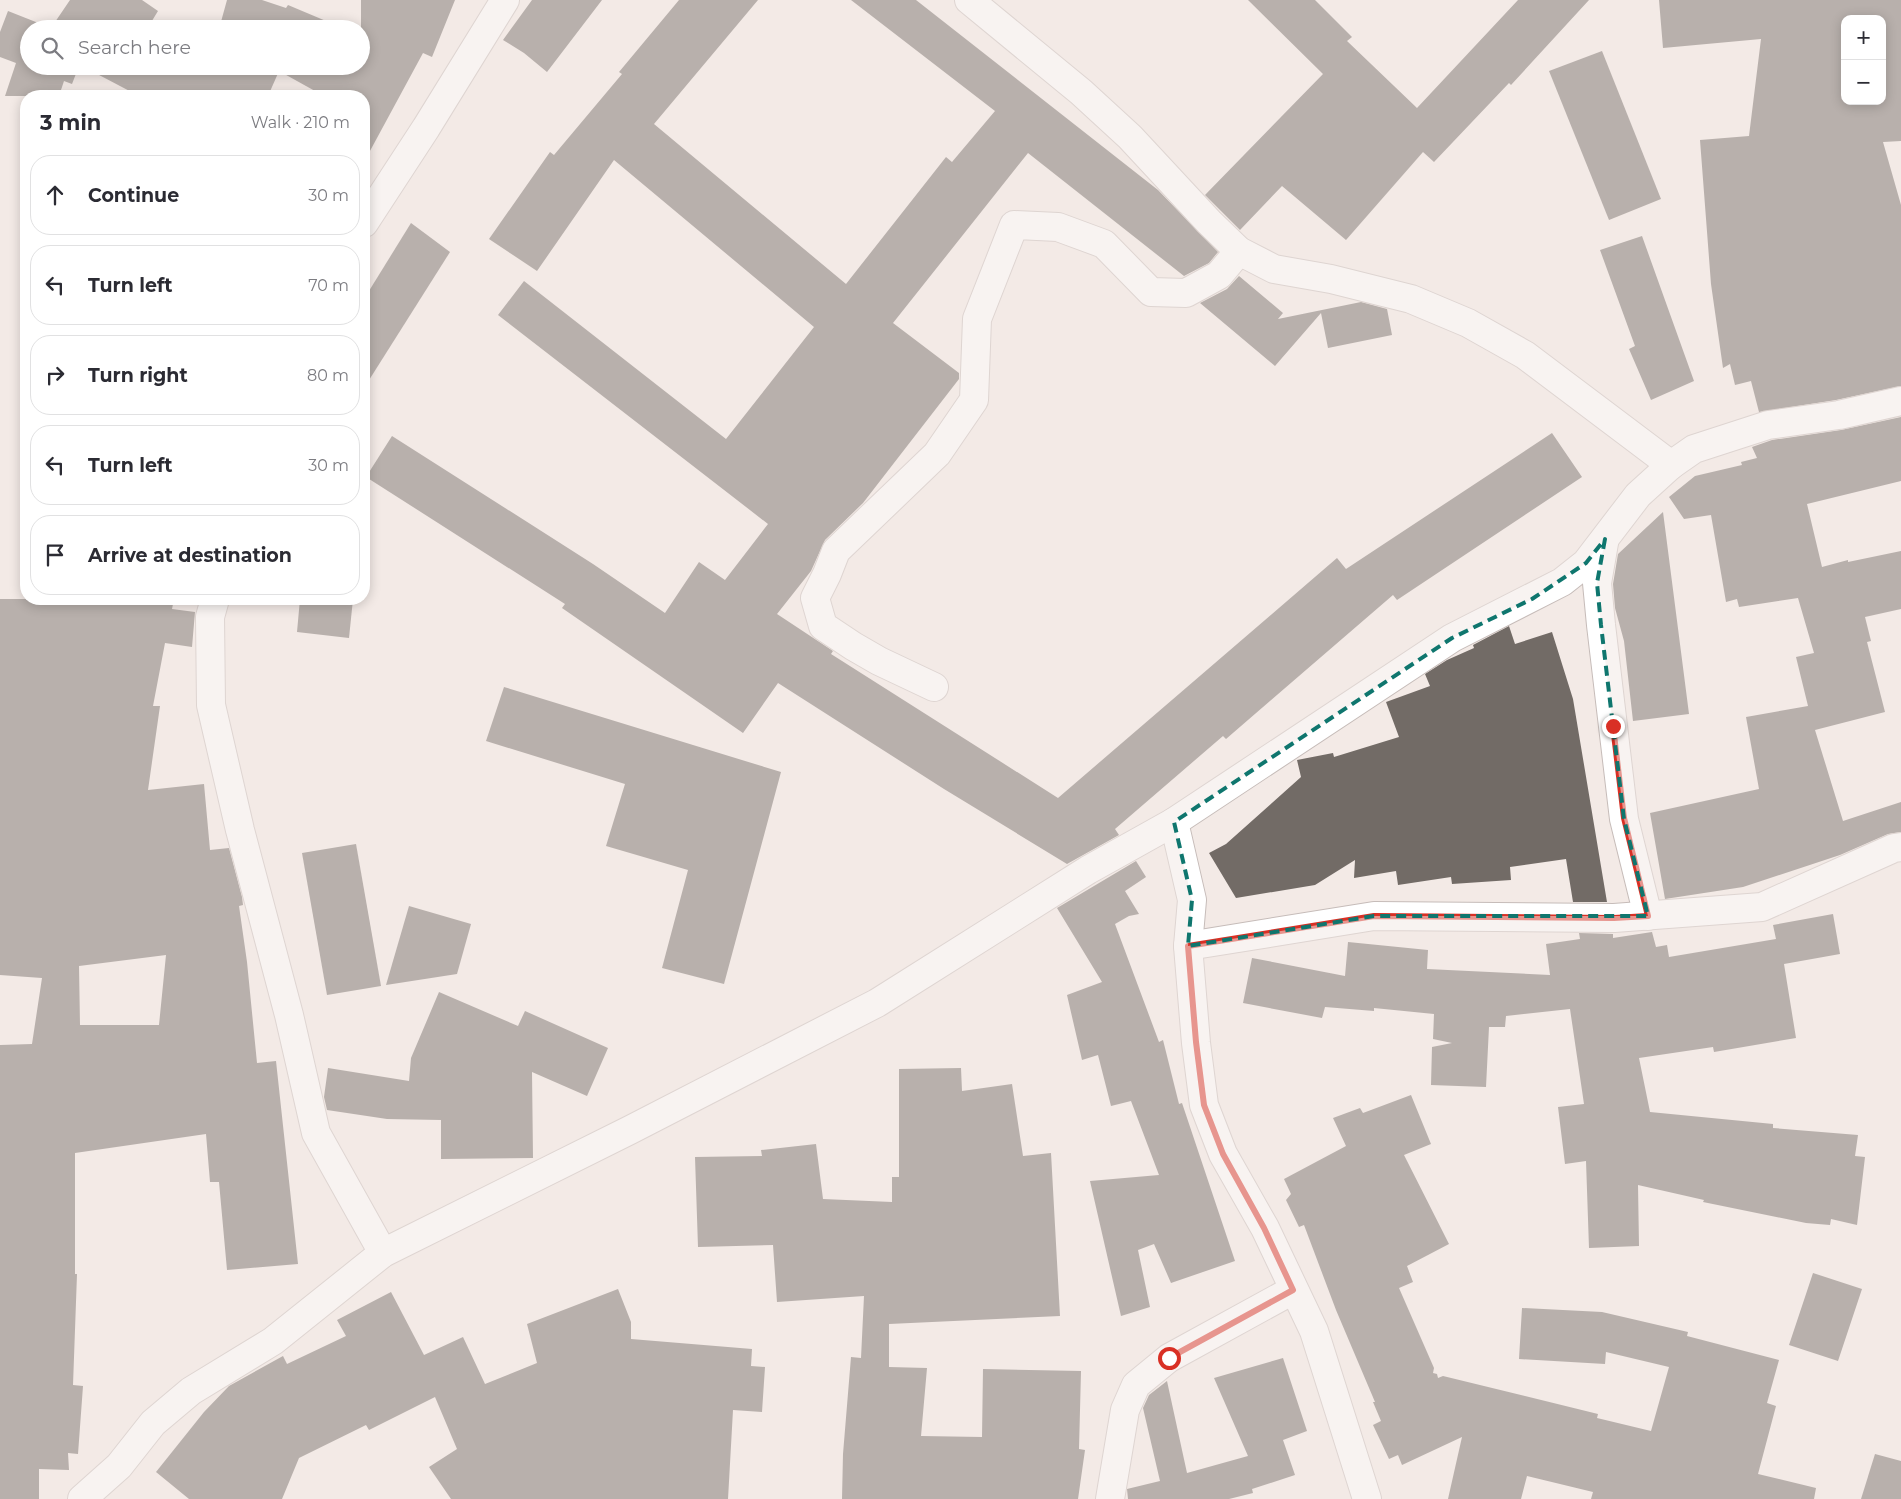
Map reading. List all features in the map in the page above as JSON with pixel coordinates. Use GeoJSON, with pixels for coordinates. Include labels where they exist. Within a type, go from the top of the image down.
{"type":"FeatureCollection","features":[{"type":"Feature","properties":{"kind":"street"},"geometry":{"type":"LineString","coordinates":[[370,214],[421,136],[505,0]]}},
{"type":"Feature","properties":{"kind":"street"},"geometry":{"type":"LineString","coordinates":[[969,0],[1081,92],[1130,137],[1209,222],[1239,251],[1274,269],[1411,299],[1468,323],[1525,355],[1672,465]]}},
{"type":"Feature","properties":{"kind":"street"},"geometry":{"type":"LineString","coordinates":[[934,687],[872,657],[823,626],[815,598],[836,550],[938,454],[974,400],[977,319],[1014,225],[1058,227],[1104,244],[1150,292],[1186,293],[1219,275],[1239,251]]}},
{"type":"Feature","properties":{"kind":"street"},"geometry":{"type":"LineString","coordinates":[[82,1499],[118,1466],[153,1423],[191,1391],[273,1341],[384,1253],[630,1130],[877,1003],[1088,870],[1174,822],[1452,638],[1562,582],[1586,564],[1638,495],[1672,465],[1694,449],[1768,426],[1839,415],[1901,400]]}},
{"type":"Feature","properties":{"kind":"street"},"geometry":{"type":"LineString","coordinates":[[1605,539],[1597,583],[1601,625],[1624,818],[1648,916]]}},
{"type":"Feature","properties":{"kind":"street"},"geometry":{"type":"LineString","coordinates":[[213,605],[210,617],[211,705],[240,830],[289,1015],[316,1133],[384,1253]]}},
{"type":"Feature","properties":{"kind":"street"},"geometry":{"type":"LineString","coordinates":[[1174,822],[1192,900],[1188,946],[1196,1042],[1204,1105],[1223,1154],[1264,1228],[1314,1331],[1367,1499]]}},
{"type":"Feature","properties":{"kind":"street"},"geometry":{"type":"LineString","coordinates":[[1188,946],[1374,916],[1614,918],[1762,907],[1894,848],[1901,847]]}},
{"type":"Feature","properties":{"kind":"street"},"geometry":{"type":"LineString","coordinates":[[1110,1499],[1125,1410],[1136,1385],[1169,1358],[1293,1290]]}},
{"type":"Feature","properties":{"kind":"highlighted area"},"geometry":{"type":"Polygon","coordinates":[[[1605,539],[1597,583],[1601,625],[1624,819],[1648,916],[1374,916],[1188,946],[1192,900],[1174,822],[1452,638],[1532,599],[1586,563],[1605,539]]]}},
{"type":"Feature","properties":{"kind":"building"},"geometry":{"type":"Polygon","coordinates":[[[70,0],[142,0],[158,11],[152,20],[56,20],[70,0]]]}},
{"type":"Feature","properties":{"kind":"building"},"geometry":{"type":"Polygon","coordinates":[[[227,0],[262,0],[286,8],[288,5],[324,20],[221,20],[227,0]]]}},
{"type":"Feature","properties":{"kind":"building"},"geometry":{"type":"Polygon","coordinates":[[[361,0],[455,0],[432,57],[423,53],[370,151],[370,90],[313,90],[286,75],[370,75],[370,20],[361,20],[361,0]]]}},
{"type":"Feature","properties":{"kind":"building"},"geometry":{"type":"Polygon","coordinates":[[[532,0],[602,0],[547,72],[524,53],[503,40],[532,0]]]}},
{"type":"Feature","properties":{"kind":"building"},"geometry":{"type":"Polygon","coordinates":[[[679,0],[758,0],[654,124],[846,284],[946,157],[952,162],[995,111],[851,0],[916,0],[1158,190],[1218,252],[1209,263],[1184,276],[1028,153],[893,323],[959,373],[959,379],[863,503],[825,540],[811,571],[777,614],[833,651],[831,654],[1058,798],[1337,558],[1346,569],[1552,433],[1582,477],[1397,600],[1393,595],[1226,739],[1223,736],[1115,829],[1119,835],[1067,864],[944,789],[778,683],[743,733],[562,608],[565,604],[370,480],[370,471],[392,436],[593,564],[665,613],[699,562],[725,580],[768,524],[498,315],[524,281],[726,439],[814,327],[614,160],[537,271],[489,239],[550,152],[554,155],[622,74],[619,72],[679,0]]]}},
{"type":"Feature","properties":{"kind":"building"},"geometry":{"type":"Polygon","coordinates":[[[1248,0],[1315,0],[1352,37],[1347,41],[1417,108],[1518,0],[1589,0],[1511,85],[1509,83],[1434,162],[1423,152],[1346,240],[1282,186],[1240,230],[1205,195],[1323,74],[1248,0]]]}},
{"type":"Feature","properties":{"kind":"building"},"geometry":{"type":"Polygon","coordinates":[[[1659,0],[1901,0],[1901,141],[1883,142],[1901,205],[1901,386],[1836,400],[1759,412],[1751,381],[1735,385],[1730,364],[1723,368],[1711,284],[1700,140],[1749,136],[1761,39],[1663,48],[1659,0]]]}},
{"type":"Feature","properties":{"kind":"building"},"geometry":{"type":"Polygon","coordinates":[[[8,11],[31,20],[20,20],[20,75],[76,75],[72,84],[64,81],[61,90],[20,90],[20,96],[5,96],[16,63],[0,57],[0,32],[8,11]]]}},
{"type":"Feature","properties":{"kind":"building"},"geometry":{"type":"Polygon","coordinates":[[[1602,51],[1661,199],[1609,220],[1549,71],[1602,51]]]}},
{"type":"Feature","properties":{"kind":"building"},"geometry":{"type":"Polygon","coordinates":[[[99,75],[277,75],[271,90],[128,90],[99,75]]]}},
{"type":"Feature","properties":{"kind":"building"},"geometry":{"type":"Polygon","coordinates":[[[411,223],[450,252],[370,379],[370,289],[411,223]]]}},
{"type":"Feature","properties":{"kind":"building"},"geometry":{"type":"Polygon","coordinates":[[[1642,236],[1694,381],[1651,400],[1629,349],[1635,346],[1600,250],[1642,236]]]}},
{"type":"Feature","properties":{"kind":"building"},"geometry":{"type":"Polygon","coordinates":[[[1239,276],[1283,313],[1278,319],[1361,302],[1387,309],[1392,335],[1328,348],[1321,313],[1275,366],[1200,303],[1227,289],[1239,276]]]}},
{"type":"Feature","properties":{"kind":"building"},"geometry":{"type":"Polygon","coordinates":[[[1901,417],[1901,481],[1807,504],[1822,567],[1848,560],[1848,562],[1901,551],[1901,609],[1865,617],[1871,641],[1867,642],[1885,712],[1815,730],[1843,821],[1901,802],[1901,832],[1888,834],[1840,855],[1743,887],[1665,899],[1650,813],[1759,789],[1746,717],[1808,706],[1809,710],[1796,657],[1814,653],[1798,598],[1739,607],[1737,599],[1726,602],[1711,515],[1684,519],[1669,497],[1695,476],[1742,465],[1741,462],[1757,458],[1752,447],[1772,440],[1841,430],[1901,417]]]}},
{"type":"Feature","properties":{"kind":"building"},"geometry":{"type":"Polygon","coordinates":[[[1663,512],[1689,714],[1633,721],[1624,641],[1615,608],[1613,584],[1618,554],[1663,512]]]}},
{"type":"Feature","properties":{"kind":"building"},"geometry":{"type":"Polygon","coordinates":[[[0,599],[20,599],[20,605],[173,605],[172,609],[195,612],[192,647],[165,643],[153,706],[160,706],[148,790],[204,784],[210,850],[229,848],[242,897],[243,905],[239,906],[247,962],[257,1063],[276,1061],[298,1264],[227,1270],[219,1182],[210,1182],[206,1134],[75,1153],[75,1274],[77,1274],[73,1385],[83,1386],[78,1454],[68,1453],[69,1470],[39,1469],[39,1499],[0,1499],[0,1045],[32,1044],[42,978],[0,975],[0,599]],[[166,955],[79,966],[80,1025],[159,1025],[166,955]]]}},
{"type":"Feature","properties":{"kind":"building"},"geometry":{"type":"Polygon","coordinates":[[[299,605],[352,605],[349,638],[297,632],[299,605]]]}},
{"type":"Feature","properties":{"kind":"building"},"geometry":{"type":"Polygon","coordinates":[[[1509,626],[1515,644],[1552,632],[1573,699],[1607,902],[1573,902],[1566,859],[1510,867],[1511,880],[1452,884],[1451,877],[1398,885],[1396,871],[1354,878],[1355,860],[1315,885],[1236,898],[1209,853],[1226,844],[1301,777],[1297,760],[1333,753],[1334,757],[1399,737],[1386,702],[1430,686],[1425,674],[1447,660],[1474,648],[1473,645],[1509,626]]]}},
{"type":"Feature","properties":{"kind":"building"},"geometry":{"type":"Polygon","coordinates":[[[504,687],[781,772],[724,984],[662,968],[688,870],[606,846],[625,784],[486,741],[504,687]]]}},
{"type":"Feature","properties":{"kind":"building"},"geometry":{"type":"Polygon","coordinates":[[[356,844],[381,986],[327,995],[302,853],[356,844]]]}},
{"type":"Feature","properties":{"kind":"building"},"geometry":{"type":"Polygon","coordinates":[[[1136,861],[1146,877],[1125,891],[1139,914],[1129,916],[1115,924],[1159,1042],[1163,1040],[1179,1104],[1182,1103],[1235,1261],[1171,1283],[1154,1244],[1138,1250],[1150,1307],[1121,1316],[1090,1181],[1159,1175],[1131,1101],[1111,1106],[1098,1055],[1082,1060],[1067,995],[1102,982],[1057,908],[1136,861]]]}},
{"type":"Feature","properties":{"kind":"building"},"geometry":{"type":"Polygon","coordinates":[[[409,906],[471,924],[457,974],[386,985],[409,906]]]}},
{"type":"Feature","properties":{"kind":"building"},"geometry":{"type":"Polygon","coordinates":[[[1833,914],[1840,954],[1784,964],[1796,1038],[1714,1052],[1713,1047],[1639,1058],[1650,1112],[1773,1124],[1773,1128],[1858,1135],[1855,1156],[1865,1157],[1857,1225],[1831,1219],[1830,1225],[1806,1223],[1703,1202],[1704,1200],[1638,1185],[1639,1246],[1589,1248],[1586,1161],[1565,1164],[1558,1107],[1584,1104],[1570,1009],[1506,1016],[1505,1027],[1489,1027],[1486,1087],[1431,1085],[1432,1047],[1452,1043],[1433,1039],[1434,1014],[1374,1008],[1374,1011],[1325,1007],[1322,1018],[1243,1003],[1252,958],[1345,976],[1348,942],[1428,950],[1427,969],[1550,975],[1546,944],[1580,939],[1579,933],[1613,934],[1613,938],[1652,932],[1656,947],[1667,945],[1669,957],[1776,939],[1773,925],[1833,914]]]}},
{"type":"Feature","properties":{"kind":"building"},"geometry":{"type":"Polygon","coordinates":[[[439,992],[518,1026],[525,1011],[608,1048],[587,1096],[532,1072],[533,1158],[441,1159],[441,1120],[387,1119],[327,1110],[324,1097],[328,1068],[409,1081],[411,1058],[439,992]]]}},
{"type":"Feature","properties":{"kind":"building"},"geometry":{"type":"Polygon","coordinates":[[[961,1068],[962,1091],[1012,1084],[1023,1156],[1051,1153],[1060,1316],[889,1324],[889,1367],[927,1368],[921,1436],[982,1437],[983,1369],[1081,1371],[1079,1449],[1085,1450],[1078,1499],[842,1499],[843,1454],[851,1357],[861,1358],[864,1296],[777,1302],[773,1245],[698,1247],[695,1157],[762,1156],[761,1150],[816,1144],[823,1199],[892,1202],[892,1177],[899,1177],[899,1069],[961,1068]]]}},
{"type":"Feature","properties":{"kind":"building"},"geometry":{"type":"Polygon","coordinates":[[[1411,1095],[1431,1144],[1404,1155],[1449,1244],[1407,1266],[1413,1282],[1399,1288],[1434,1368],[1433,1373],[1437,1374],[1438,1378],[1443,1376],[1598,1414],[1597,1418],[1651,1431],[1669,1367],[1606,1352],[1605,1364],[1519,1359],[1522,1308],[1602,1312],[1688,1332],[1687,1336],[1779,1360],[1767,1403],[1776,1406],[1758,1474],[1816,1488],[1814,1499],[1591,1499],[1593,1492],[1527,1476],[1521,1499],[1448,1499],[1462,1437],[1402,1465],[1398,1455],[1389,1459],[1373,1425],[1381,1421],[1373,1402],[1375,1402],[1336,1310],[1304,1225],[1299,1227],[1286,1200],[1291,1194],[1284,1179],[1346,1146],[1333,1118],[1360,1108],[1363,1113],[1411,1095]]]}},
{"type":"Feature","properties":{"kind":"building"},"geometry":{"type":"Polygon","coordinates":[[[1813,1273],[1862,1289],[1838,1361],[1789,1345],[1813,1273]]]}},
{"type":"Feature","properties":{"kind":"building"},"geometry":{"type":"Polygon","coordinates":[[[618,1289],[631,1322],[631,1339],[752,1349],[751,1366],[765,1367],[762,1412],[733,1410],[728,1499],[451,1499],[429,1467],[457,1449],[435,1397],[369,1430],[366,1425],[299,1458],[282,1499],[189,1499],[156,1472],[204,1412],[229,1386],[283,1356],[287,1364],[346,1336],[337,1320],[391,1292],[424,1355],[463,1337],[485,1384],[537,1363],[527,1324],[618,1289]]]}},
{"type":"Feature","properties":{"kind":"building"},"geometry":{"type":"Polygon","coordinates":[[[1283,1358],[1307,1431],[1283,1440],[1295,1475],[1252,1489],[1253,1493],[1229,1499],[1128,1499],[1127,1489],[1160,1481],[1143,1408],[1149,1395],[1167,1381],[1187,1473],[1248,1456],[1214,1378],[1283,1358]]]}},
{"type":"Feature","properties":{"kind":"building"},"geometry":{"type":"Polygon","coordinates":[[[1875,1454],[1901,1461],[1901,1499],[1861,1499],[1875,1454]]]}},
{"type":"Feature","properties":{"kind":"route"},"geometry":{"type":"LineString","coordinates":[[1169,1358],[1293,1290],[1264,1228],[1223,1154],[1204,1105],[1196,1042],[1188,946],[1374,916],[1614,918],[1648,916],[1624,818],[1613,726]]}}]}
